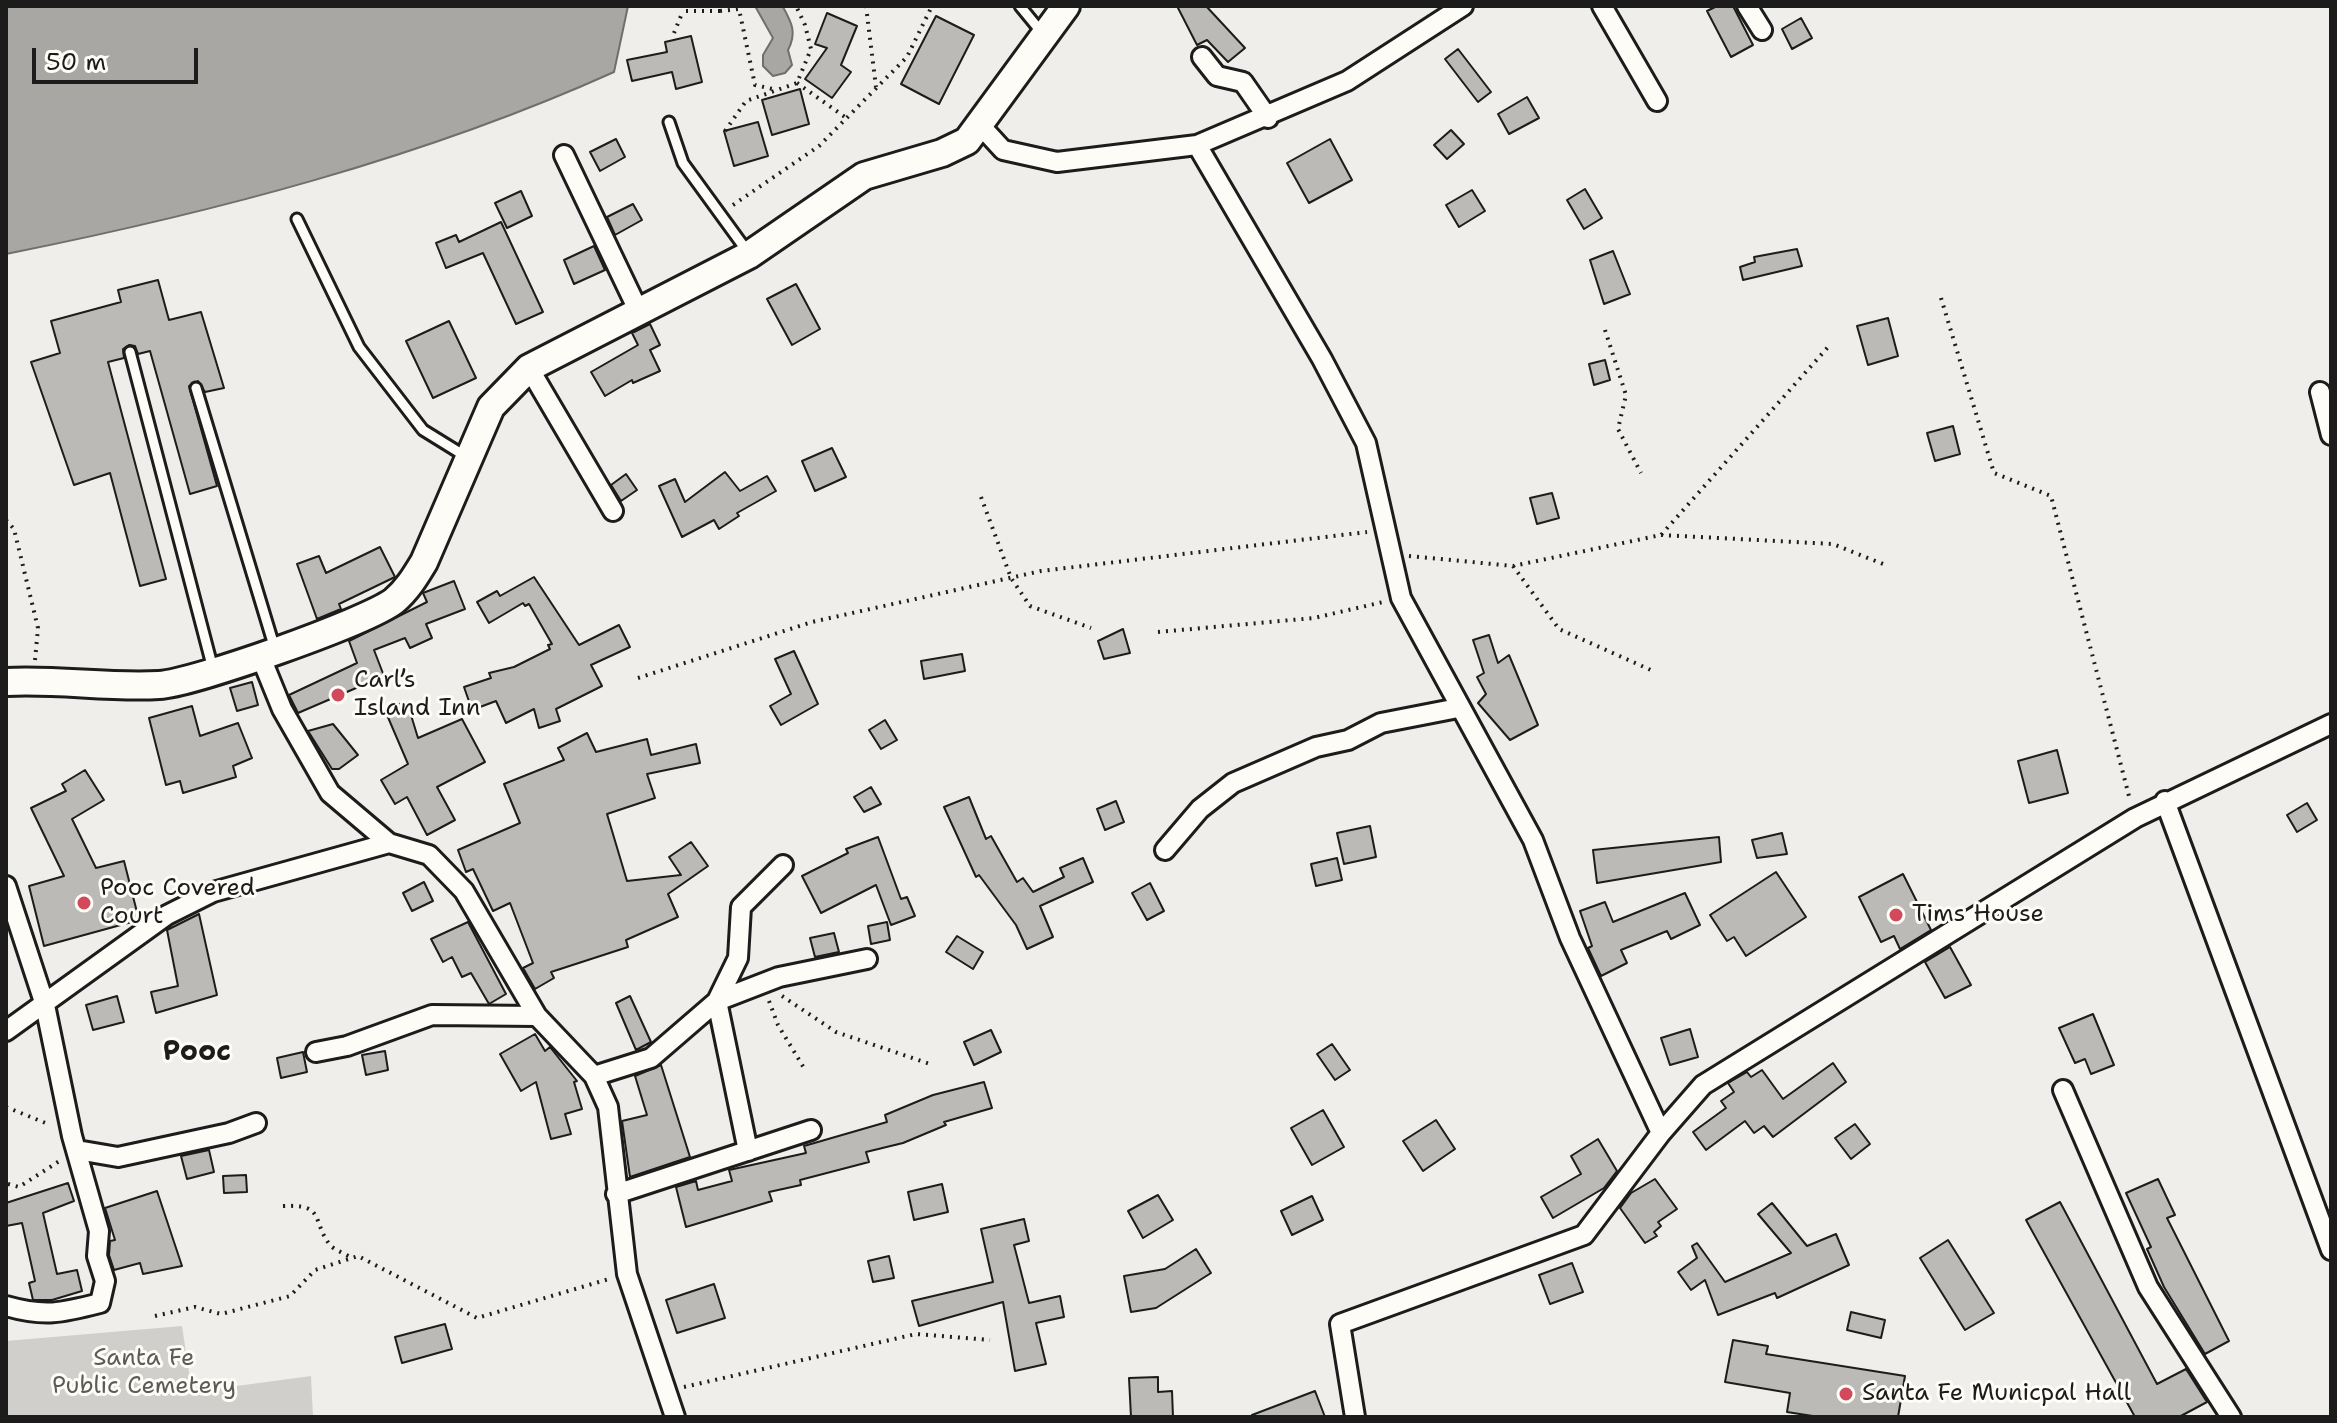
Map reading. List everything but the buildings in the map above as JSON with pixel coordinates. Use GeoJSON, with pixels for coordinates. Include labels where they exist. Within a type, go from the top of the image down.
{"type":"FeatureCollection","features":[{"type":"Feature","properties":{"kind":"street"},"geometry":{"type":"LineString","coordinates":[[980,125],[1003,150],[1057,162],[1197,145],[1268,118],[1347,81],[1463,6]]}},
{"type":"Feature","properties":{"kind":"street"},"geometry":{"type":"LineString","coordinates":[[1602,6],[1657,101]]}},
{"type":"Feature","properties":{"kind":"street"},"geometry":{"type":"LineString","coordinates":[[1747,6],[1762,30]]}},
{"type":"Feature","properties":{"kind":"street"},"geometry":{"type":"LineString","coordinates":[[6,682],[161,685],[214,672],[368,615],[393,602],[411,584],[424,562],[491,407],[529,368],[749,255],[864,176],[942,153],[967,141],[1046,38],[1064,7]]}},
{"type":"Feature","properties":{"kind":"street"},"geometry":{"type":"LineString","coordinates":[[1202,57],[1217,76],[1243,82],[1268,118]]}},
{"type":"Feature","properties":{"kind":"street"},"geometry":{"type":"LineString","coordinates":[[1197,145],[1322,359],[1366,443],[1401,598],[1458,708],[1533,840],[1570,938],[1661,1133]]}},
{"type":"Feature","properties":{"kind":"street"},"geometry":{"type":"LineString","coordinates":[[564,155],[639,312]]}},
{"type":"Feature","properties":{"kind":"street"},"geometry":{"type":"LineString","coordinates":[[529,368],[613,511]]}},
{"type":"Feature","properties":{"kind":"street"},"geometry":{"type":"LineString","coordinates":[[2320,392],[2331,435]]}},
{"type":"Feature","properties":{"kind":"street"},"geometry":{"type":"LineString","coordinates":[[268,652],[282,709],[330,793],[389,843],[429,855],[464,891],[537,1016],[594,1076],[608,1107],[627,1274],[675,1417]]}},
{"type":"Feature","properties":{"kind":"street"},"geometry":{"type":"LineString","coordinates":[[1165,850],[1200,809],[1233,783],[1316,747],[1348,740],[1381,723],[1458,708]]}},
{"type":"Feature","properties":{"kind":"street"},"geometry":{"type":"LineString","coordinates":[[1355,1417],[1340,1324],[1584,1235],[1661,1133],[1703,1085],[2135,818],[2331,724]]}},
{"type":"Feature","properties":{"kind":"street"},"geometry":{"type":"LineString","coordinates":[[2165,801],[2331,1250]]}},
{"type":"Feature","properties":{"kind":"street"},"geometry":{"type":"LineString","coordinates":[[6,1031],[167,915],[213,892],[389,843]]}},
{"type":"Feature","properties":{"kind":"street"},"geometry":{"type":"LineString","coordinates":[[748,1151],[717,1001],[738,958],[741,907],[783,865]]}},
{"type":"Feature","properties":{"kind":"street"},"geometry":{"type":"LineString","coordinates":[[6,886],[45,1005],[74,1143],[99,1231],[97,1256],[105,1281],[100,1303],[37,1315],[6,1306]]}},
{"type":"Feature","properties":{"kind":"street"},"geometry":{"type":"LineString","coordinates":[[594,1076],[651,1058],[717,1001],[763,983],[867,959]]}},
{"type":"Feature","properties":{"kind":"street"},"geometry":{"type":"LineString","coordinates":[[316,1052],[347,1046],[432,1015],[537,1016]]}},
{"type":"Feature","properties":{"kind":"street"},"geometry":{"type":"LineString","coordinates":[[2063,1090],[2148,1287],[2231,1417]]}},
{"type":"Feature","properties":{"kind":"street"},"geometry":{"type":"LineString","coordinates":[[74,1143],[118,1157],[229,1133],[256,1123]]}},
{"type":"Feature","properties":{"kind":"street"},"geometry":{"type":"LineString","coordinates":[[616,1194],[811,1130]]}},
{"type":"Feature","properties":{"kind":"lane"},"geometry":{"type":"LineString","coordinates":[[1020,6],[1046,38]]}},
{"type":"Feature","properties":{"kind":"lane"},"geometry":{"type":"LineString","coordinates":[[669,122],[683,163],[749,255]]}},
{"type":"Feature","properties":{"kind":"lane"},"geometry":{"type":"LineString","coordinates":[[297,219],[359,347],[423,430],[467,457]]}},
{"type":"Feature","properties":{"kind":"lane"},"geometry":{"type":"LineString","coordinates":[[130,352],[214,672]]}},
{"type":"Feature","properties":{"kind":"lane"},"geometry":{"type":"LineString","coordinates":[[196,388],[268,652]]}},
{"type":"Feature","properties":{"kind":"path"},"geometry":{"type":"LineString","coordinates":[[725,131],[746,101],[797,83],[811,49],[796,6]]}},
{"type":"Feature","properties":{"kind":"path"},"geometry":{"type":"LineString","coordinates":[[866,6],[876,87]]}},
{"type":"Feature","properties":{"kind":"path"},"geometry":{"type":"LineString","coordinates":[[721,213],[819,146],[907,57],[932,6]]}},
{"type":"Feature","properties":{"kind":"path"},"geometry":{"type":"LineString","coordinates":[[674,33],[683,8],[739,9],[755,85],[778,90]]}},
{"type":"Feature","properties":{"kind":"path"},"geometry":{"type":"LineString","coordinates":[[797,83],[845,117]]}},
{"type":"Feature","properties":{"kind":"path"},"geometry":{"type":"LineString","coordinates":[[1941,298],[1994,473],[2051,496],[2135,818]]}},
{"type":"Feature","properties":{"kind":"path"},"geometry":{"type":"LineString","coordinates":[[1605,330],[1626,395],[1618,429],[1641,473]]}},
{"type":"Feature","properties":{"kind":"path"},"geometry":{"type":"LineString","coordinates":[[1661,535],[1828,347]]}},
{"type":"Feature","properties":{"kind":"path"},"geometry":{"type":"LineString","coordinates":[[981,497],[1011,578],[1030,606],[1091,628]]}},
{"type":"Feature","properties":{"kind":"path"},"geometry":{"type":"LineString","coordinates":[[6,520],[14,529],[38,628],[34,681]]}},
{"type":"Feature","properties":{"kind":"path"},"geometry":{"type":"LineString","coordinates":[[638,678],[812,622],[1041,571],[1385,530]]}},
{"type":"Feature","properties":{"kind":"path"},"geometry":{"type":"LineString","coordinates":[[1391,554],[1513,566],[1661,535],[1833,544],[1888,566]]}},
{"type":"Feature","properties":{"kind":"path"},"geometry":{"type":"LineString","coordinates":[[1513,566],[1559,629],[1653,671]]}},
{"type":"Feature","properties":{"kind":"path"},"geometry":{"type":"LineString","coordinates":[[1158,632],[1314,618],[1401,598]]}},
{"type":"Feature","properties":{"kind":"path"},"geometry":{"type":"LineString","coordinates":[[763,983],[836,1032],[930,1064]]}},
{"type":"Feature","properties":{"kind":"path"},"geometry":{"type":"LineString","coordinates":[[763,983],[778,1025],[804,1068]]}},
{"type":"Feature","properties":{"kind":"path"},"geometry":{"type":"LineString","coordinates":[[6,1107],[74,1143],[19,1187],[8,1184]]}},
{"type":"Feature","properties":{"kind":"path"},"geometry":{"type":"LineString","coordinates":[[283,1206],[303,1205],[319,1215],[330,1246],[352,1258]]}},
{"type":"Feature","properties":{"kind":"path"},"geometry":{"type":"LineString","coordinates":[[155,1316],[195,1307],[221,1314],[290,1296],[315,1270],[358,1256],[477,1318],[627,1274]]}},
{"type":"Feature","properties":{"kind":"path"},"geometry":{"type":"LineString","coordinates":[[666,1392],[916,1334],[990,1340]]}},
{"type":"Feature","properties":{"kind":"green space","name":"Santa Fe Public Cemetery"},"geometry":{"type":"Polygon","coordinates":[[[182,1326],[192,1392],[311,1376],[313,1417],[6,1417],[6,1341],[182,1326]]]}},
{"type":"Feature","properties":{"kind":"shaded area"},"geometry":{"type":"Polygon","coordinates":[[[6,6],[628,6],[614,72],[541,103],[392,157],[315,180],[161,220],[6,254],[6,6]]]}},
{"type":"Feature","properties":{"kind":"shaded area"},"geometry":{"type":"Polygon","coordinates":[[[755,6],[783,7],[789,18],[793,33],[788,50],[792,65],[785,73],[773,76],[763,66],[763,55],[773,38],[755,6]]]}},
{"type":"Feature","properties":{"kind":"place","name":"Carl’s Island Inn"},"geometry":{"type":"Point","coordinates":[338,695]}},
{"type":"Feature","properties":{"kind":"place","name":"Pooc Covered Court"},"geometry":{"type":"Point","coordinates":[84,903]}},
{"type":"Feature","properties":{"kind":"place","name":"Tims House"},"geometry":{"type":"Point","coordinates":[1896,915]}},
{"type":"Feature","properties":{"kind":"place","name":"Santa Fe Municpal Hall"},"geometry":{"type":"Point","coordinates":[1846,1394]}},
{"type":"Feature","properties":{"kind":"district","name":"Pooc"},"geometry":{"type":"Point","coordinates":[197,1053]}}]}
